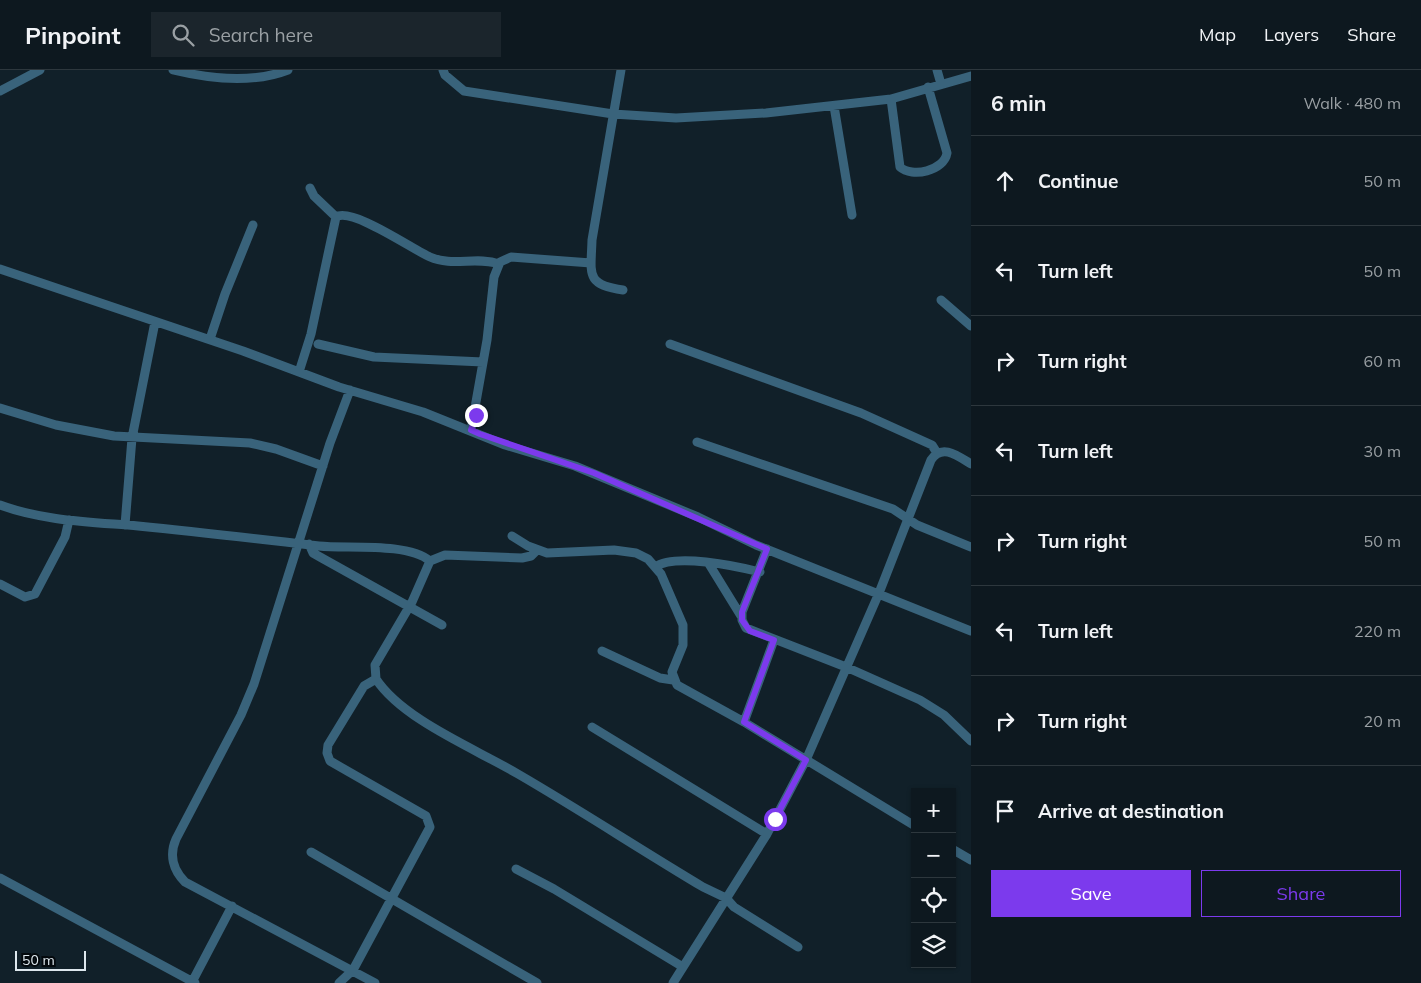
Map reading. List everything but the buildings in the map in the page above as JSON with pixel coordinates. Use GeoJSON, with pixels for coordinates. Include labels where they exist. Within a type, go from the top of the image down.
{"type":"FeatureCollection","features":[{"type":"Feature","properties":{"kind":"street"},"geometry":{"type":"LineString","coordinates":[[0,92],[40,70]]}},
{"type":"Feature","properties":{"kind":"street"},"geometry":{"type":"LineString","coordinates":[[173,70],[211,77],[248,79],[288,70]]}},
{"type":"Feature","properties":{"kind":"street"},"geometry":{"type":"LineString","coordinates":[[443,70],[445,76],[464,90],[613,114],[676,118],[766,113],[891,99],[971,76]]}},
{"type":"Feature","properties":{"kind":"street"},"geometry":{"type":"LineString","coordinates":[[621,70],[592,245],[591,262],[593,278],[598,284],[605,288],[623,290]]}},
{"type":"Feature","properties":{"kind":"street"},"geometry":{"type":"LineString","coordinates":[[937,70],[941,84]]}},
{"type":"Feature","properties":{"kind":"street"},"geometry":{"type":"LineString","coordinates":[[891,99],[900,167],[909,172],[936,168],[945,161],[947,153],[928,88]]}},
{"type":"Feature","properties":{"kind":"street"},"geometry":{"type":"LineString","coordinates":[[834,106],[852,215]]}},
{"type":"Feature","properties":{"kind":"street"},"geometry":{"type":"LineString","coordinates":[[310,188],[314,196],[336,217]]}},
{"type":"Feature","properties":{"kind":"street"},"geometry":{"type":"LineString","coordinates":[[336,217],[344,215],[376,228],[438,260],[485,260],[499,264]]}},
{"type":"Feature","properties":{"kind":"street"},"geometry":{"type":"LineString","coordinates":[[298,372],[311,334],[336,217]]}},
{"type":"Feature","properties":{"kind":"street"},"geometry":{"type":"LineString","coordinates":[[210,339],[225,294],[253,225]]}},
{"type":"Feature","properties":{"kind":"street"},"geometry":{"type":"LineString","coordinates":[[471,430],[483,362],[494,277],[499,264],[511,257],[591,262]]}},
{"type":"Feature","properties":{"kind":"street"},"geometry":{"type":"LineString","coordinates":[[0,269],[210,339],[298,372],[416,410],[505,444],[594,473],[767,549],[971,631]]}},
{"type":"Feature","properties":{"kind":"street"},"geometry":{"type":"LineString","coordinates":[[941,300],[971,326]]}},
{"type":"Feature","properties":{"kind":"street"},"geometry":{"type":"LineString","coordinates":[[125,525],[132,438],[156,322]]}},
{"type":"Feature","properties":{"kind":"street"},"geometry":{"type":"LineString","coordinates":[[318,344],[374,357],[483,362]]}},
{"type":"Feature","properties":{"kind":"street"},"geometry":{"type":"LineString","coordinates":[[670,344],[878,420],[932,445],[937,453]]}},
{"type":"Feature","properties":{"kind":"street"},"geometry":{"type":"LineString","coordinates":[[350,390],[323,466],[254,684],[241,715],[207,777],[173,849],[174,864],[181,878],[375,983]]}},
{"type":"Feature","properties":{"kind":"street"},"geometry":{"type":"LineString","coordinates":[[0,408],[78,430],[132,438],[250,443],[276,448],[323,466]]}},
{"type":"Feature","properties":{"kind":"street"},"geometry":{"type":"LineString","coordinates":[[697,442],[893,509],[928,531],[971,547]]}},
{"type":"Feature","properties":{"kind":"street"},"geometry":{"type":"LineString","coordinates":[[673,983],[767,834],[806,760],[879,593],[931,460],[937,453],[948,451],[971,464]]}},
{"type":"Feature","properties":{"kind":"street"},"geometry":{"type":"LineString","coordinates":[[0,504],[25,512],[68,520],[309,544],[367,547],[416,553],[430,561]]}},
{"type":"Feature","properties":{"kind":"street"},"geometry":{"type":"LineString","coordinates":[[0,584],[25,597],[36,594],[65,537],[68,520]]}},
{"type":"Feature","properties":{"kind":"street"},"geometry":{"type":"LineString","coordinates":[[512,536],[537,550],[558,554],[600,550],[629,551],[642,556],[655,566],[683,625],[683,645],[672,669],[673,680],[677,685],[744,722],[911,824]]}},
{"type":"Feature","properties":{"kind":"street"},"geometry":{"type":"LineString","coordinates":[[309,544],[313,552],[320,558],[442,626]]}},
{"type":"Feature","properties":{"kind":"street"},"geometry":{"type":"LineString","coordinates":[[741,616],[760,572],[767,549]]}},
{"type":"Feature","properties":{"kind":"street"},"geometry":{"type":"LineString","coordinates":[[537,550],[531,556],[522,558],[445,555],[430,561],[409,606],[375,665],[376,680],[410,711],[441,733],[516,773],[703,887],[726,898],[734,907],[798,947]]}},
{"type":"Feature","properties":{"kind":"street"},"geometry":{"type":"LineString","coordinates":[[655,566],[673,560],[760,572]]}},
{"type":"Feature","properties":{"kind":"street"},"geometry":{"type":"LineString","coordinates":[[709,564],[741,616],[746,628],[846,667],[928,704],[954,722],[971,742]]}},
{"type":"Feature","properties":{"kind":"street"},"geometry":{"type":"LineString","coordinates":[[744,722],[774,640]]}},
{"type":"Feature","properties":{"kind":"street"},"geometry":{"type":"LineString","coordinates":[[602,651],[660,678],[673,680]]}},
{"type":"Feature","properties":{"kind":"street"},"geometry":{"type":"LineString","coordinates":[[339,983],[353,970],[429,831],[429,821],[426,816],[330,761],[327,753],[328,745],[364,686],[370,681],[376,680]]}},
{"type":"Feature","properties":{"kind":"street"},"geometry":{"type":"LineString","coordinates":[[592,726],[767,834]]}},
{"type":"Feature","properties":{"kind":"street"},"geometry":{"type":"LineString","coordinates":[[956,851],[971,860]]}},
{"type":"Feature","properties":{"kind":"street"},"geometry":{"type":"LineString","coordinates":[[311,852],[537,983]]}},
{"type":"Feature","properties":{"kind":"street"},"geometry":{"type":"LineString","coordinates":[[516,869],[554,889],[683,967]]}},
{"type":"Feature","properties":{"kind":"street"},"geometry":{"type":"LineString","coordinates":[[0,878],[193,982],[232,906]]}},
{"type":"Feature","properties":{"kind":"route"},"geometry":{"type":"LineString","coordinates":[[476,415],[471,430],[492,440],[554,458],[594,473],[698,517],[767,549],[760,572],[741,616],[743,625],[750,631],[774,640],[744,722],[806,760],[775,819]]}}]}
